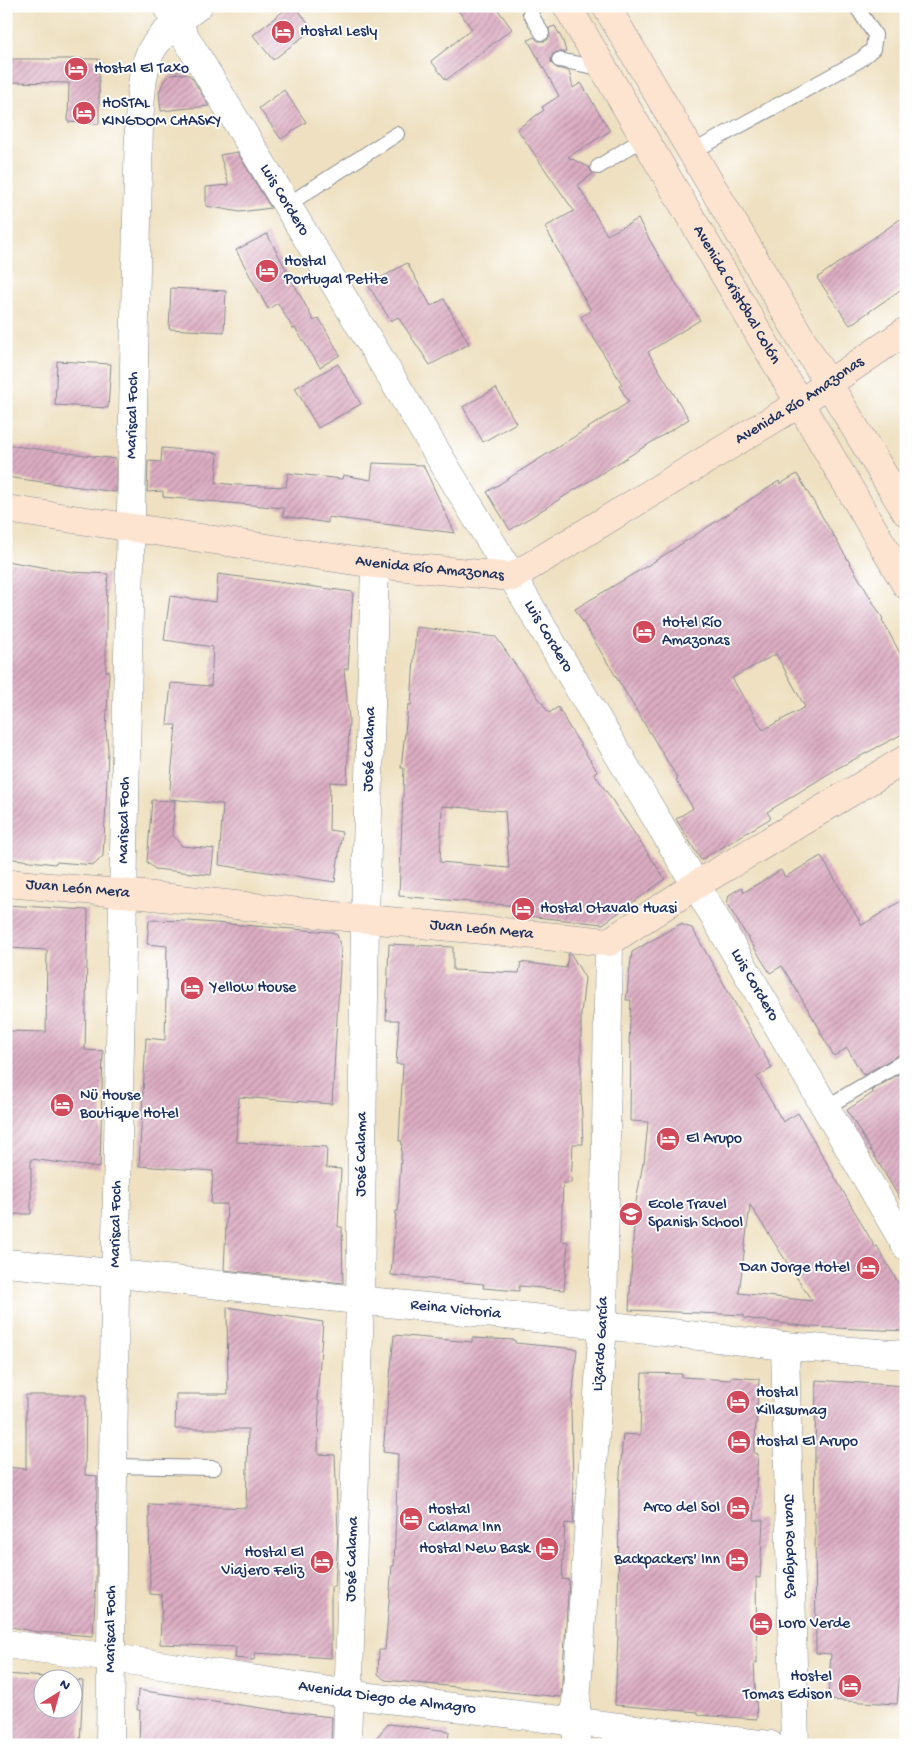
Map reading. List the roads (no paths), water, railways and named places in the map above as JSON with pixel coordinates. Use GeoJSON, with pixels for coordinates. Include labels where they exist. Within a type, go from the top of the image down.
{"type":"FeatureCollection","features":[{"type":"Feature","properties":{"kind":"street","name":"Avenida Cristóbal Colón"},"geometry":{"type":"LineString","coordinates":[[567,6],[906,585]]}},
{"type":"Feature","properties":{"kind":"street"},"geometry":{"type":"LineString","coordinates":[[606,6],[828,384],[906,512]]}},
{"type":"Feature","properties":{"kind":"street","name":"Luis Cordero"},"geometry":{"type":"LineString","coordinates":[[180,11],[287,205],[696,885],[906,1246]]}},
{"type":"Feature","properties":{"kind":"street","name":"Mariscal Foch"},"geometry":{"type":"LineString","coordinates":[[110,1745],[115,1274],[141,86],[151,51],[180,11]]}},
{"type":"Feature","properties":{"kind":"street","name":"Avenida Río Amazonas"},"geometry":{"type":"LineString","coordinates":[[6,509],[375,564],[512,577],[800,404],[906,332]]}},
{"type":"Feature","properties":{"kind":"street","name":"José Calama"},"geometry":{"type":"LineString","coordinates":[[347,1745],[350,1694],[360,1300],[365,918],[375,564]]}},
{"type":"Feature","properties":{"kind":"street"},"geometry":{"type":"LineString","coordinates":[[609,942],[696,885],[906,759]]}},
{"type":"Feature","properties":{"kind":"street","name":"Juan León Mera"},"geometry":{"type":"LineString","coordinates":[[6,883],[609,942]]}},
{"type":"Feature","properties":{"kind":"street","name":"Lizardo García"},"geometry":{"type":"LineString","coordinates":[[577,1733],[576,1703],[603,1325],[609,942]]}},
{"type":"Feature","properties":{"kind":"street","name":"Reina Victoria"},"geometry":{"type":"LineString","coordinates":[[6,1263],[603,1325],[785,1346],[906,1355]]}},
{"type":"Feature","properties":{"kind":"street","name":"Juan Rodríguez"},"geometry":{"type":"LineString","coordinates":[[785,1346],[795,1745]]}},
{"type":"Feature","properties":{"kind":"street","name":"Avenida Diego de Almagro"},"geometry":{"type":"LineString","coordinates":[[6,1644],[350,1694],[577,1733],[770,1745]]}},
{"type":"Feature","properties":{"kind":"lane"},"geometry":{"type":"LineString","coordinates":[[535,6],[530,13],[542,33]]}},
{"type":"Feature","properties":{"kind":"lane"},"geometry":{"type":"LineString","coordinates":[[691,151],[706,145],[860,60],[873,49],[874,36],[856,6]]}},
{"type":"Feature","properties":{"kind":"lane"},"geometry":{"type":"LineString","coordinates":[[559,60],[604,69]]}},
{"type":"Feature","properties":{"kind":"lane"},"geometry":{"type":"LineString","coordinates":[[287,205],[397,134]]}},
{"type":"Feature","properties":{"kind":"lane"},"geometry":{"type":"LineString","coordinates":[[598,167],[644,138]]}},
{"type":"Feature","properties":{"kind":"lane"},"geometry":{"type":"LineString","coordinates":[[826,1108],[906,1060]]}},
{"type":"Feature","properties":{"kind":"lane"},"geometry":{"type":"LineString","coordinates":[[114,1466],[214,1468]]}},
{"type":"Feature","properties":{"kind":"place","name":"Hostal Lesly"},"geometry":{"type":"Point","coordinates":[283,32]}},
{"type":"Feature","properties":{"kind":"place","name":"Hostal El Taxo"},"geometry":{"type":"Point","coordinates":[76,69]}},
{"type":"Feature","properties":{"kind":"place","name":"HOSTAL KINGDOM CHASKY"},"geometry":{"type":"Point","coordinates":[84,113]}},
{"type":"Feature","properties":{"kind":"place","name":"Hostal Portugal Petite"},"geometry":{"type":"Point","coordinates":[267,271]}},
{"type":"Feature","properties":{"kind":"place","name":"Hotel Río Amazonas"},"geometry":{"type":"Point","coordinates":[644,632]}},
{"type":"Feature","properties":{"kind":"place","name":"Hostal Otavalo Huasi"},"geometry":{"type":"Point","coordinates":[523,909]}},
{"type":"Feature","properties":{"kind":"place","name":"Yellow House"},"geometry":{"type":"Point","coordinates":[192,988]}},
{"type":"Feature","properties":{"kind":"place","name":"Nü House Boutique Hotel"},"geometry":{"type":"Point","coordinates":[62,1105]}},
{"type":"Feature","properties":{"kind":"place","name":"El Arupo"},"geometry":{"type":"Point","coordinates":[668,1139]}},
{"type":"Feature","properties":{"kind":"place","name":"Ecole Travel Spanish School"},"geometry":{"type":"Point","coordinates":[631,1214]}},
{"type":"Feature","properties":{"kind":"place","name":"Dan Jorge Hotel"},"geometry":{"type":"Point","coordinates":[868,1268]}},
{"type":"Feature","properties":{"kind":"place","name":"Hostal Killasumag"},"geometry":{"type":"Point","coordinates":[738,1402]}},
{"type":"Feature","properties":{"kind":"place","name":"Hostal El Arupo"},"geometry":{"type":"Point","coordinates":[739,1442]}},
{"type":"Feature","properties":{"kind":"place","name":"Arco del Sol"},"geometry":{"type":"Point","coordinates":[738,1508]}},
{"type":"Feature","properties":{"kind":"place","name":"Hostal Calama Inn"},"geometry":{"type":"Point","coordinates":[411,1519]}},
{"type":"Feature","properties":{"kind":"place","name":"Hostal New Bask"},"geometry":{"type":"Point","coordinates":[547,1549]}},
{"type":"Feature","properties":{"kind":"place","name":"Backpackers' Inn"},"geometry":{"type":"Point","coordinates":[737,1560]}},
{"type":"Feature","properties":{"kind":"place","name":"Hostal El Viajero Feliz"},"geometry":{"type":"Point","coordinates":[322,1562]}},
{"type":"Feature","properties":{"kind":"place","name":"Loro Verde"},"geometry":{"type":"Point","coordinates":[761,1624]}},
{"type":"Feature","properties":{"kind":"place","name":"Hostel Tomas Edison"},"geometry":{"type":"Point","coordinates":[850,1686]}}]}
